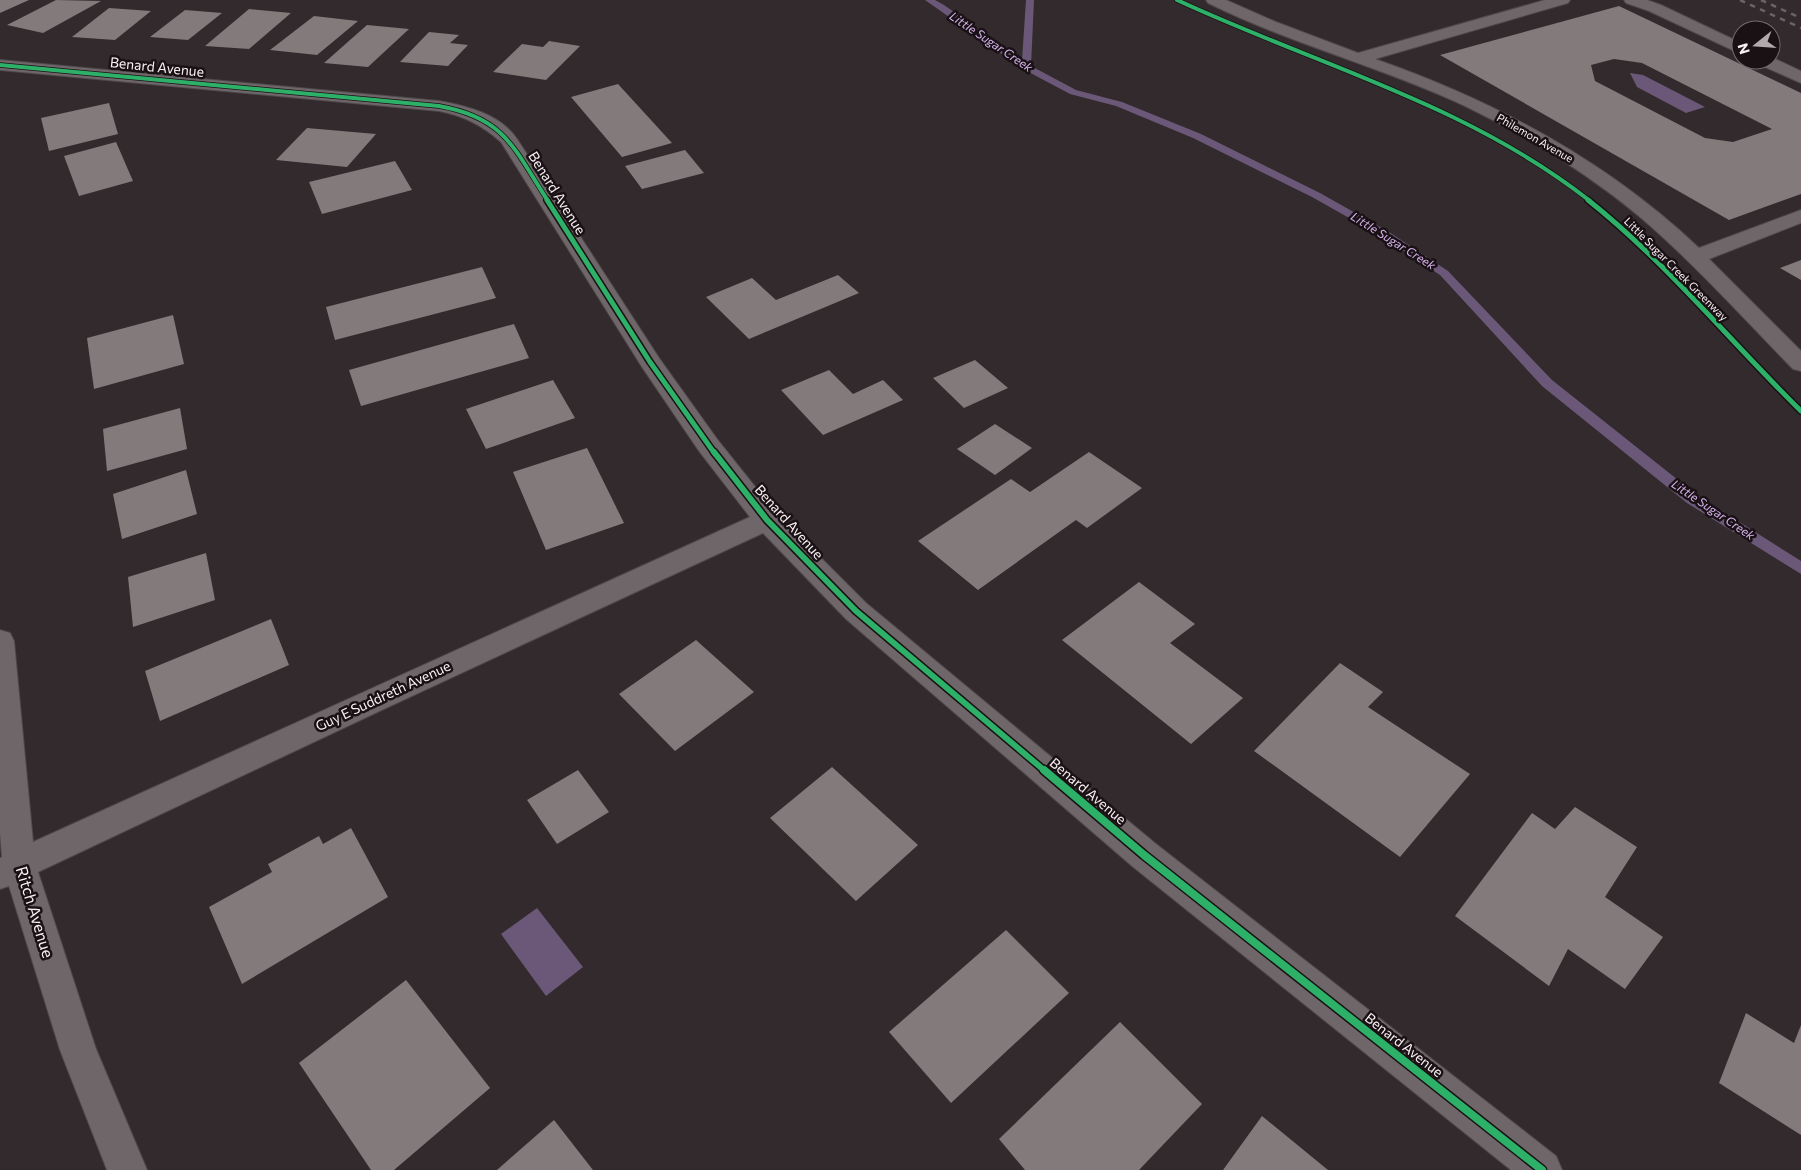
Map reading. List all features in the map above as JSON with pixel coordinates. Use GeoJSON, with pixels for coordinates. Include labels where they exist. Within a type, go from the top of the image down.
{"type":"FeatureCollection","features":[{"type":"Feature","properties":{"kind":"street","name":"Philemon Avenue"},"geometry":{"type":"LineString","coordinates":[[1214,0],[1261,22],[1444,90],[1511,122],[1582,166],[1646,213],[1695,257],[1801,364]]}},
{"type":"Feature","properties":{"kind":"street"},"geometry":{"type":"LineString","coordinates":[[1358,58],[1562,0]]}},
{"type":"Feature","properties":{"kind":"street"},"geometry":{"type":"LineString","coordinates":[[1632,0],[1654,8],[1731,44]]}},
{"type":"Feature","properties":{"kind":"street","name":"Benard Avenue"},"geometry":{"type":"LineString","coordinates":[[0,64],[439,106],[469,113],[492,124],[508,139],[650,362],[708,445],[768,520],[856,611],[1144,855],[1542,1170]]}},
{"type":"Feature","properties":{"kind":"street"},"geometry":{"type":"LineString","coordinates":[[1781,68],[1801,78]]}},
{"type":"Feature","properties":{"kind":"street"},"geometry":{"type":"LineString","coordinates":[[1695,257],[1801,216]]}},
{"type":"Feature","properties":{"kind":"street","name":"Guy E Suddreth Avenue"},"geometry":{"type":"LineString","coordinates":[[10,870],[375,699],[768,520]]}},
{"type":"Feature","properties":{"kind":"street","name":"Ritch Avenue"},"geometry":{"type":"LineString","coordinates":[[0,641],[10,870],[78,1050],[127,1170]]}},
{"type":"Feature","properties":{"kind":"shaded area"},"geometry":{"type":"Polygon","coordinates":[[[1630,73],[1643,75],[1705,107],[1686,113],[1637,87],[1630,73]]]}},
{"type":"Feature","properties":{"kind":"shaded area"},"geometry":{"type":"Polygon","coordinates":[[[537,908],[583,967],[546,996],[501,934],[537,908]]]}},
{"type":"Feature","properties":{"kind":"building"},"geometry":{"type":"Polygon","coordinates":[[[0,0],[29,0],[0,13],[0,0]]]}},
{"type":"Feature","properties":{"kind":"building"},"geometry":{"type":"Polygon","coordinates":[[[56,0],[101,1],[43,33],[7,25],[56,0]]]}},
{"type":"Feature","properties":{"kind":"building"},"geometry":{"type":"Polygon","coordinates":[[[1619,6],[1731,60],[1731,70],[1753,70],[1801,93],[1801,194],[1729,220],[1440,55],[1619,6]],[[1614,59],[1591,65],[1595,81],[1705,138],[1733,142],[1772,129],[1642,63],[1614,59]]]}},
{"type":"Feature","properties":{"kind":"building"},"geometry":{"type":"Polygon","coordinates":[[[109,8],[151,11],[115,40],[72,37],[109,8]]]}},
{"type":"Feature","properties":{"kind":"building"},"geometry":{"type":"Polygon","coordinates":[[[249,9],[291,13],[249,49],[205,46],[249,9]]]}},
{"type":"Feature","properties":{"kind":"building"},"geometry":{"type":"Polygon","coordinates":[[[185,10],[222,13],[188,40],[150,37],[185,10]]]}},
{"type":"Feature","properties":{"kind":"building"},"geometry":{"type":"Polygon","coordinates":[[[314,16],[358,21],[317,55],[270,50],[314,16]]]}},
{"type":"Feature","properties":{"kind":"building"},"geometry":{"type":"Polygon","coordinates":[[[367,25],[409,29],[368,67],[324,63],[367,25]]]}},
{"type":"Feature","properties":{"kind":"building"},"geometry":{"type":"Polygon","coordinates":[[[429,32],[459,35],[450,43],[468,45],[448,66],[400,62],[429,32]]]}},
{"type":"Feature","properties":{"kind":"building"},"geometry":{"type":"Polygon","coordinates":[[[549,41],[580,46],[546,80],[493,72],[522,44],[543,47],[549,41]]]}},
{"type":"Feature","properties":{"kind":"building"},"geometry":{"type":"Polygon","coordinates":[[[618,84],[672,143],[622,157],[571,97],[618,84]]]}},
{"type":"Feature","properties":{"kind":"building"},"geometry":{"type":"Polygon","coordinates":[[[109,103],[118,134],[49,151],[41,118],[109,103]]]}},
{"type":"Feature","properties":{"kind":"building"},"geometry":{"type":"Polygon","coordinates":[[[307,128],[376,134],[347,167],[276,160],[307,128]]]}},
{"type":"Feature","properties":{"kind":"building"},"geometry":{"type":"Polygon","coordinates":[[[116,142],[133,181],[79,196],[64,156],[116,142]]]}},
{"type":"Feature","properties":{"kind":"building"},"geometry":{"type":"Polygon","coordinates":[[[685,150],[704,173],[642,189],[625,166],[685,150]]]}},
{"type":"Feature","properties":{"kind":"building"},"geometry":{"type":"Polygon","coordinates":[[[395,161],[412,190],[322,214],[309,182],[395,161]]]}},
{"type":"Feature","properties":{"kind":"building"},"geometry":{"type":"Polygon","coordinates":[[[1801,260],[1801,280],[1780,268],[1801,260]]]}},
{"type":"Feature","properties":{"kind":"building"},"geometry":{"type":"Polygon","coordinates":[[[482,267],[496,298],[335,340],[326,307],[482,267]]]}},
{"type":"Feature","properties":{"kind":"building"},"geometry":{"type":"Polygon","coordinates":[[[838,275],[859,293],[749,339],[706,297],[752,278],[776,300],[838,275]]]}},
{"type":"Feature","properties":{"kind":"building"},"geometry":{"type":"Polygon","coordinates":[[[173,315],[184,364],[94,389],[87,338],[173,315]]]}},
{"type":"Feature","properties":{"kind":"building"},"geometry":{"type":"Polygon","coordinates":[[[514,324],[529,358],[361,406],[349,370],[514,324]]]}},
{"type":"Feature","properties":{"kind":"building"},"geometry":{"type":"Polygon","coordinates":[[[975,360],[1008,388],[964,408],[933,378],[975,360]]]}},
{"type":"Feature","properties":{"kind":"building"},"geometry":{"type":"Polygon","coordinates":[[[829,370],[853,394],[883,380],[903,400],[823,435],[781,390],[829,370]]]}},
{"type":"Feature","properties":{"kind":"building"},"geometry":{"type":"Polygon","coordinates":[[[553,380],[575,418],[486,449],[466,409],[553,380]]]}},
{"type":"Feature","properties":{"kind":"building"},"geometry":{"type":"Polygon","coordinates":[[[180,408],[187,449],[107,471],[103,429],[180,408]]]}},
{"type":"Feature","properties":{"kind":"building"},"geometry":{"type":"Polygon","coordinates":[[[995,424],[1032,448],[995,475],[957,449],[995,424]]]}},
{"type":"Feature","properties":{"kind":"building"},"geometry":{"type":"Polygon","coordinates":[[[587,448],[624,523],[546,550],[513,472],[587,448]]]}},
{"type":"Feature","properties":{"kind":"building"},"geometry":{"type":"Polygon","coordinates":[[[1089,452],[1142,488],[1087,528],[1076,520],[978,590],[918,541],[1011,479],[1030,492],[1089,452]]]}},
{"type":"Feature","properties":{"kind":"building"},"geometry":{"type":"Polygon","coordinates":[[[186,470],[197,514],[122,539],[113,494],[186,470]]]}},
{"type":"Feature","properties":{"kind":"building"},"geometry":{"type":"Polygon","coordinates":[[[206,553],[215,600],[133,627],[128,577],[206,553]]]}},
{"type":"Feature","properties":{"kind":"building"},"geometry":{"type":"Polygon","coordinates":[[[1139,582],[1195,624],[1170,643],[1243,698],[1191,744],[1062,640],[1139,582]]]}},
{"type":"Feature","properties":{"kind":"building"},"geometry":{"type":"Polygon","coordinates":[[[271,619],[289,665],[160,721],[145,671],[271,619]]]}},
{"type":"Feature","properties":{"kind":"building"},"geometry":{"type":"Polygon","coordinates":[[[696,640],[754,692],[675,751],[619,694],[696,640]]]}},
{"type":"Feature","properties":{"kind":"building"},"geometry":{"type":"Polygon","coordinates":[[[1340,663],[1383,692],[1368,707],[1470,774],[1400,857],[1254,751],[1340,663]]]}},
{"type":"Feature","properties":{"kind":"building"},"geometry":{"type":"Polygon","coordinates":[[[832,767],[918,845],[856,901],[770,818],[832,767]]]}},
{"type":"Feature","properties":{"kind":"building"},"geometry":{"type":"Polygon","coordinates":[[[578,770],[609,812],[557,844],[527,800],[578,770]]]}},
{"type":"Feature","properties":{"kind":"building"},"geometry":{"type":"Polygon","coordinates":[[[1575,807],[1637,847],[1605,897],[1663,937],[1625,989],[1568,949],[1549,986],[1455,916],[1532,813],[1555,829],[1575,807]]]}},
{"type":"Feature","properties":{"kind":"building"},"geometry":{"type":"Polygon","coordinates":[[[351,828],[388,897],[242,984],[209,907],[272,872],[268,864],[319,836],[323,844],[351,828]]]}},
{"type":"Feature","properties":{"kind":"building"},"geometry":{"type":"Polygon","coordinates":[[[1006,930],[1069,993],[951,1103],[889,1032],[1006,930]]]}},
{"type":"Feature","properties":{"kind":"building"},"geometry":{"type":"Polygon","coordinates":[[[406,980],[490,1088],[394,1170],[371,1170],[299,1063],[406,980]]]}},
{"type":"Feature","properties":{"kind":"building"},"geometry":{"type":"Polygon","coordinates":[[[1746,1013],[1794,1043],[1801,1025],[1801,1135],[1719,1083],[1746,1013]]]}},
{"type":"Feature","properties":{"kind":"building"},"geometry":{"type":"Polygon","coordinates":[[[1120,1022],[1202,1104],[1139,1170],[1025,1170],[999,1139],[1120,1022]]]}},
{"type":"Feature","properties":{"kind":"building"},"geometry":{"type":"Polygon","coordinates":[[[1262,1116],[1328,1170],[1223,1170],[1262,1116]]]}},
{"type":"Feature","properties":{"kind":"building"},"geometry":{"type":"Polygon","coordinates":[[[554,1120],[593,1170],[497,1170],[554,1120]]]}},
{"type":"Feature","properties":{"kind":"waterway","name":"Little Sugar Creek"},"geometry":{"type":"LineString","coordinates":[[929,0],[1026,67]]}},
{"type":"Feature","properties":{"kind":"waterway"},"geometry":{"type":"LineString","coordinates":[[1026,67],[1030,0]]}},
{"type":"Feature","properties":{"kind":"waterway","name":"Little Sugar Creek"},"geometry":{"type":"LineString","coordinates":[[1026,67],[1073,92],[1119,104],[1197,136],[1316,195],[1385,234],[1444,273],[1547,383],[1692,499],[1801,568]]}},
{"type":"Feature","properties":{"kind":"railway"},"geometry":{"type":"LineString","coordinates":[[1740,0],[1801,28]]}},
{"type":"Feature","properties":{"kind":"railway"},"geometry":{"type":"LineString","coordinates":[[1761,0],[1801,18]]}},
{"type":"Feature","properties":{"kind":"cycle path","name":"Little Sugar Creek Greenway"},"geometry":{"type":"LineString","coordinates":[[1177,0],[1263,38],[1438,109],[1522,153],[1562,179],[1599,209],[1669,274],[1767,378],[1801,411]]}},
{"type":"Feature","properties":{"kind":"cycle path"},"geometry":{"type":"LineString","coordinates":[[0,65],[439,106],[468,113],[492,125],[508,139],[650,362],[708,445],[767,520],[856,611],[1144,855],[1542,1170]]}}]}
